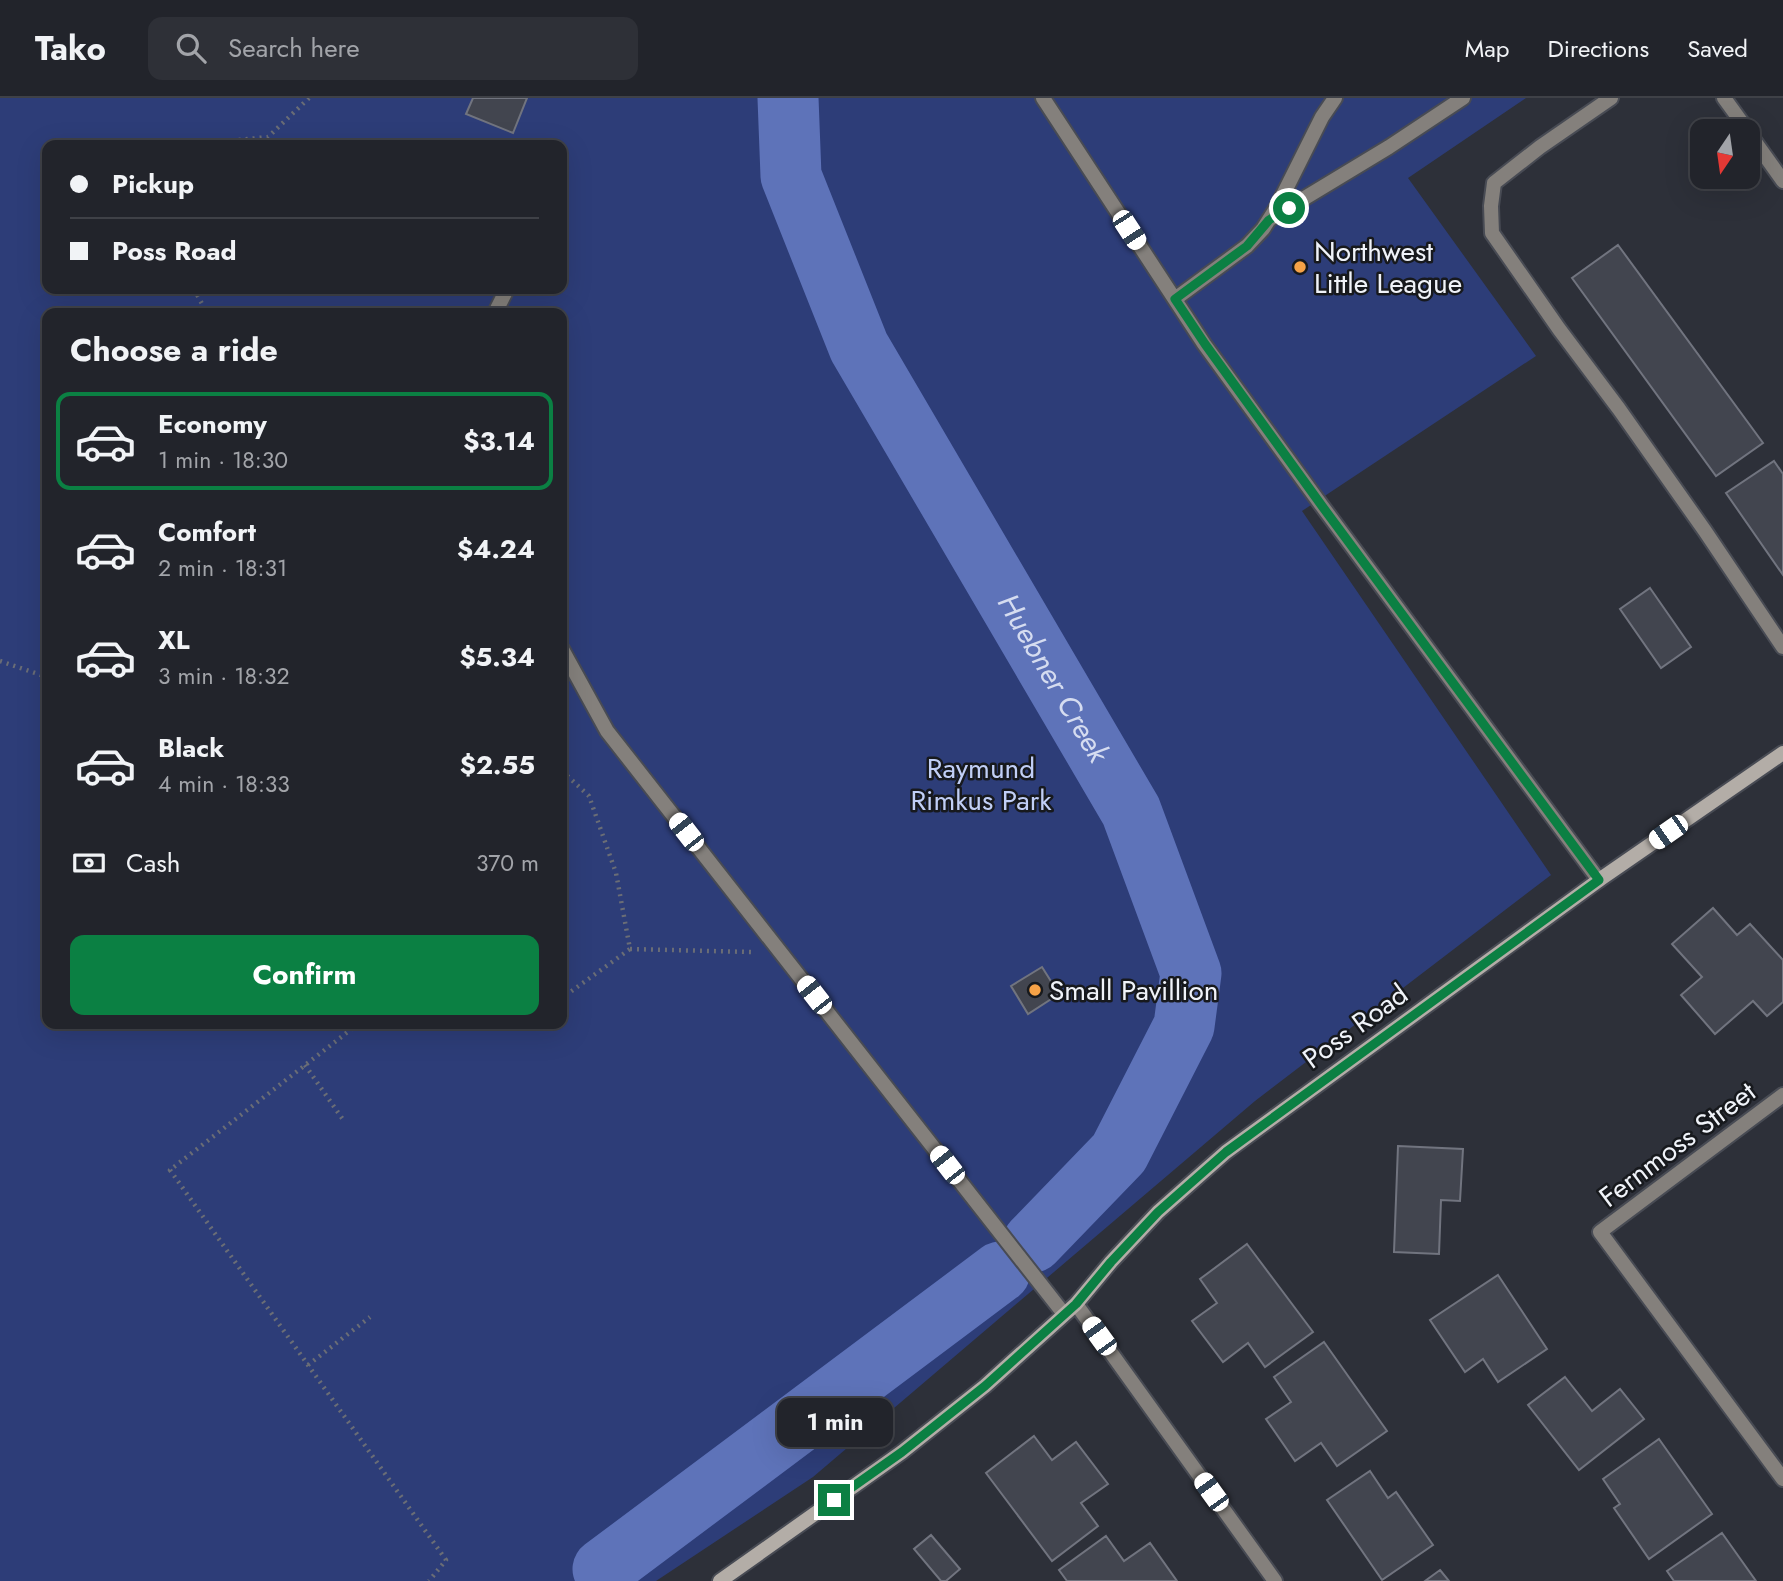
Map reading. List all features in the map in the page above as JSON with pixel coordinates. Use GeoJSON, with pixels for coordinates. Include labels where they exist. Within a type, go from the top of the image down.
{"type":"FeatureCollection","features":[{"type":"Feature","properties":{"kind":"street"},"geometry":{"type":"LineString","coordinates":[[1043,98],[1205,344],[1599,880]]}},
{"type":"Feature","properties":{"kind":"street"},"geometry":{"type":"LineString","coordinates":[[1175,299],[1247,246],[1269,220],[1322,117],[1335,98]]}},
{"type":"Feature","properties":{"kind":"street"},"geometry":{"type":"LineString","coordinates":[[1269,220],[1463,98]]}},
{"type":"Feature","properties":{"kind":"street"},"geometry":{"type":"LineString","coordinates":[[1611,98],[1494,183],[1492,233],[1705,531],[1783,647]]}},
{"type":"Feature","properties":{"kind":"street"},"geometry":{"type":"LineString","coordinates":[[1724,98],[1739,119]]}},
{"type":"Feature","properties":{"kind":"street"},"geometry":{"type":"LineString","coordinates":[[1760,149],[1783,181]]}},
{"type":"Feature","properties":{"kind":"street"},"geometry":{"type":"LineString","coordinates":[[567,658],[607,731],[1064,1314]]}},
{"type":"Feature","properties":{"kind":"street","name":"Poss Road"},"geometry":{"type":"LineString","coordinates":[[720,1581],[902,1452],[985,1386],[1076,1304],[1158,1212],[1226,1152],[1599,880],[1783,753]]}},
{"type":"Feature","properties":{"kind":"street","name":"Fernmoss Street"},"geometry":{"type":"LineString","coordinates":[[1783,1094],[1600,1232],[1783,1479]]}},
{"type":"Feature","properties":{"kind":"street"},"geometry":{"type":"LineString","coordinates":[[1076,1304],[1275,1581]]}},
{"type":"Feature","properties":{"kind":"path"},"geometry":{"type":"LineString","coordinates":[[239,140],[268,137],[309,98]]}},
{"type":"Feature","properties":{"kind":"path"},"geometry":{"type":"LineString","coordinates":[[0,661],[42,675]]}},
{"type":"Feature","properties":{"kind":"path"},"geometry":{"type":"LineString","coordinates":[[567,776],[589,796],[616,873],[630,949]]}},
{"type":"Feature","properties":{"kind":"path"},"geometry":{"type":"LineString","coordinates":[[567,994],[630,949],[780,952]]}},
{"type":"Feature","properties":{"kind":"path"},"geometry":{"type":"LineString","coordinates":[[352,1029],[170,1170],[446,1560],[429,1581]]}},
{"type":"Feature","properties":{"kind":"path"},"geometry":{"type":"LineString","coordinates":[[305,1065],[344,1121]]}},
{"type":"Feature","properties":{"kind":"path"},"geometry":{"type":"LineString","coordinates":[[308,1365],[370,1317]]}},
{"type":"Feature","properties":{"kind":"green space","name":"Raymund Rimkus Park"},"geometry":{"type":"Polygon","coordinates":[[[0,98],[1526,98],[1408,178],[1536,356],[1302,511],[1551,875],[1255,1101],[813,1477],[656,1581],[0,1581],[0,98]]]}},
{"type":"Feature","properties":{"kind":"building"},"geometry":{"type":"Polygon","coordinates":[[[473,98],[527,98],[513,133],[466,114],[473,98]]]}},
{"type":"Feature","properties":{"kind":"building"},"geometry":{"type":"Polygon","coordinates":[[[1618,245],[1763,443],[1716,476],[1572,278],[1618,245]]]}},
{"type":"Feature","properties":{"kind":"building"},"geometry":{"type":"Polygon","coordinates":[[[1774,461],[1783,474],[1783,575],[1726,493],[1774,461]]]}},
{"type":"Feature","properties":{"kind":"building"},"geometry":{"type":"Polygon","coordinates":[[[1650,588],[1691,647],[1661,668],[1620,609],[1650,588]]]}},
{"type":"Feature","properties":{"kind":"building"},"geometry":{"type":"Polygon","coordinates":[[[1713,908],[1737,935],[1750,924],[1783,960],[1783,1002],[1767,1016],[1753,1001],[1715,1034],[1681,995],[1702,977],[1672,944],[1713,908]]]}},
{"type":"Feature","properties":{"kind":"building","name":"Small Pavillion"},"geometry":{"type":"Polygon","coordinates":[[[1042,967],[1059,994],[1028,1014],[1011,986],[1042,967]]]}},
{"type":"Feature","properties":{"kind":"building"},"geometry":{"type":"Polygon","coordinates":[[[1398,1146],[1463,1149],[1460,1201],[1441,1200],[1439,1254],[1394,1252],[1398,1146]]]}},
{"type":"Feature","properties":{"kind":"building"},"geometry":{"type":"Polygon","coordinates":[[[1247,1244],[1313,1332],[1265,1367],[1248,1343],[1223,1362],[1192,1321],[1217,1303],[1200,1279],[1247,1244]]]}},
{"type":"Feature","properties":{"kind":"building"},"geometry":{"type":"Polygon","coordinates":[[[1498,1275],[1547,1349],[1498,1382],[1483,1359],[1465,1372],[1430,1320],[1498,1275]]]}},
{"type":"Feature","properties":{"kind":"building"},"geometry":{"type":"Polygon","coordinates":[[[1324,1342],[1387,1431],[1337,1466],[1321,1443],[1295,1461],[1266,1419],[1291,1402],[1274,1377],[1324,1342]]]}},
{"type":"Feature","properties":{"kind":"building"},"geometry":{"type":"Polygon","coordinates":[[[1565,1377],[1592,1411],[1620,1389],[1644,1419],[1579,1470],[1528,1405],[1565,1377]]]}},
{"type":"Feature","properties":{"kind":"building"},"geometry":{"type":"Polygon","coordinates":[[[1034,1436],[1052,1460],[1076,1442],[1108,1484],[1081,1503],[1098,1526],[1052,1561],[986,1473],[1034,1436]]]}},
{"type":"Feature","properties":{"kind":"building"},"geometry":{"type":"Polygon","coordinates":[[[1659,1439],[1712,1514],[1649,1559],[1614,1508],[1620,1504],[1603,1479],[1659,1439]]]}},
{"type":"Feature","properties":{"kind":"building"},"geometry":{"type":"Polygon","coordinates":[[[1370,1471],[1388,1498],[1396,1492],[1433,1545],[1382,1580],[1327,1500],[1370,1471]]]}},
{"type":"Feature","properties":{"kind":"building"},"geometry":{"type":"Polygon","coordinates":[[[1722,1533],[1756,1581],[1674,1581],[1667,1571],[1722,1533]]]}},
{"type":"Feature","properties":{"kind":"building"},"geometry":{"type":"Polygon","coordinates":[[[931,1535],[960,1569],[946,1581],[941,1581],[914,1549],[931,1535]]]}},
{"type":"Feature","properties":{"kind":"building"},"geometry":{"type":"Polygon","coordinates":[[[1106,1536],[1124,1561],[1150,1543],[1177,1581],[1067,1581],[1059,1570],[1106,1536]]]}},
{"type":"Feature","properties":{"kind":"building"},"geometry":{"type":"Polygon","coordinates":[[[1440,1570],[1449,1581],[1425,1581],[1440,1570]]]}},
{"type":"Feature","properties":{"kind":"waterway","name":"Huebner Creek"},"geometry":{"type":"LineString","coordinates":[[788,98],[791,176],[859,347],[1131,811],[1191,973],[1184,1026],[1119,1153],[1033,1242]]}},
{"type":"Feature","properties":{"kind":"waterway","name":"Huebner Creek"},"geometry":{"type":"LineString","coordinates":[[603,1569],[1000,1272]]}},
{"type":"Feature","properties":{"kind":"place","name":"Northwest Little League"},"geometry":{"type":"Point","coordinates":[1300,267]}},
{"type":"Feature","properties":{"kind":"place","name":"Small Pavillion"},"geometry":{"type":"Point","coordinates":[1035,990]}},
{"type":"Feature","properties":{"kind":"route"},"geometry":{"type":"LineString","coordinates":[[834,1500],[902,1452],[985,1386],[1076,1304],[1158,1212],[1226,1152],[1599,880],[1322,506],[1175,299],[1247,246],[1269,220],[1289,208]]}}]}
